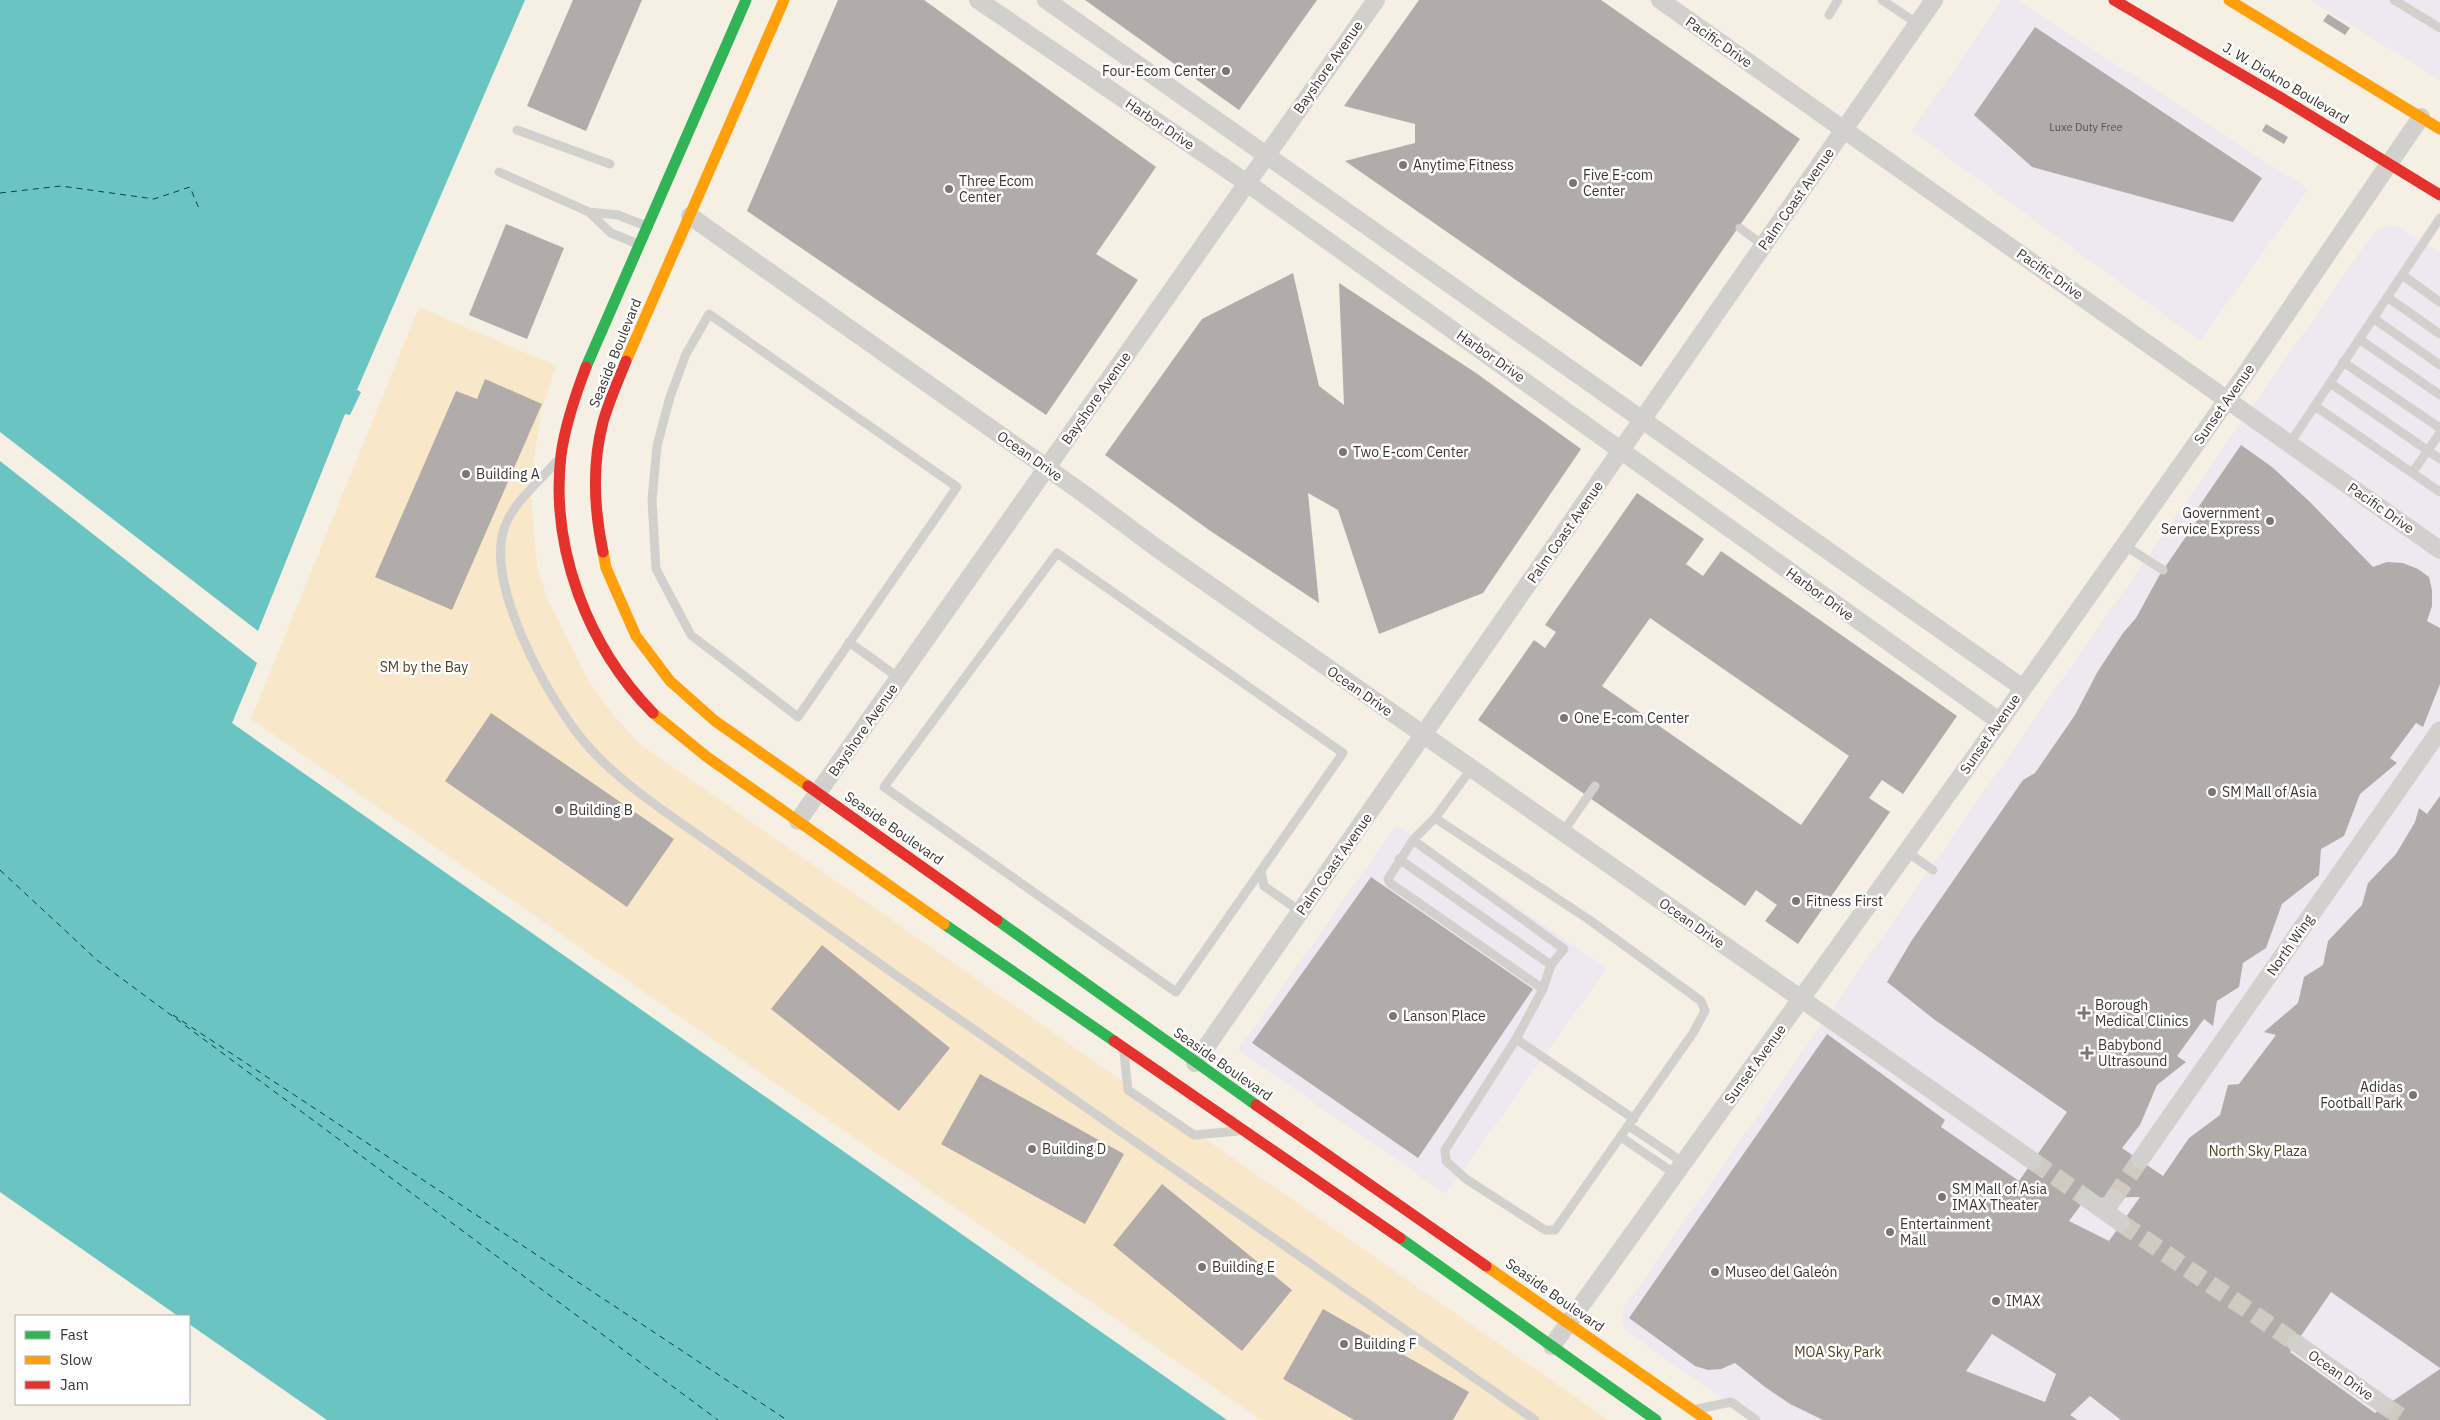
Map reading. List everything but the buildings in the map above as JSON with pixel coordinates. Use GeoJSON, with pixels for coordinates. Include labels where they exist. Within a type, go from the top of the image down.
{"type":"FeatureCollection","features":[{"type":"Feature","properties":{"kind":"street","name":"Seaside Boulevard"},"geometry":{"type":"LineString","coordinates":[[746,0],[638,244],[574,397],[561,457],[560,507],[568,556],[582,604],[611,661],[637,697],[664,724],[798,821],[1656,1420]]}},
{"type":"Feature","properties":{"kind":"street","name":"Seaside Boulevard"},"geometry":{"type":"LineString","coordinates":[[784,0],[619,374],[603,422],[595,469],[595,504],[600,546],[613,586],[636,636],[670,681],[715,721],[941,880],[1195,1064],[1569,1322],[1707,1420]]}},
{"type":"Feature","properties":{"kind":"street","name":"Harbor Drive"},"geometry":{"type":"LineString","coordinates":[[978,0],[1247,183],[1622,449],[1849,616],[1999,721]]}},
{"type":"Feature","properties":{"kind":"street"},"geometry":{"type":"LineString","coordinates":[[1046,0],[2024,688]]}},
{"type":"Feature","properties":{"kind":"street","name":"Bayshore Avenue"},"geometry":{"type":"LineString","coordinates":[[798,821],[1376,0]]}},
{"type":"Feature","properties":{"kind":"street","name":"Pacific Drive"},"geometry":{"type":"LineString","coordinates":[[1660,0],[2440,550]]}},
{"type":"Feature","properties":{"kind":"street","name":"Palm Coast Avenue"},"geometry":{"type":"LineString","coordinates":[[1195,1064],[1934,0]]}},
{"type":"Feature","properties":{"kind":"street","name":"J. W. Diokno Boulevard"},"geometry":{"type":"LineString","coordinates":[[2114,0],[2390,163],[2440,195]]}},
{"type":"Feature","properties":{"kind":"street"},"geometry":{"type":"LineString","coordinates":[[2229,0],[2440,129]]}},
{"type":"Feature","properties":{"kind":"street","name":"Sunset Avenue"},"geometry":{"type":"LineString","coordinates":[[1552,1346],[2024,688],[2227,399],[2421,117]]}},
{"type":"Feature","properties":{"kind":"street","name":"Ocean Drive"},"geometry":{"type":"LineString","coordinates":[[690,216],[1047,468],[1158,549],[1801,1001],[2033,1161]]}},
{"type":"Feature","properties":{"kind":"street","name":"North Wing"},"geometry":{"type":"LineString","coordinates":[[2140,1160],[2440,730]]}},
{"type":"Feature","properties":{"kind":"street"},"geometry":{"type":"LineString","coordinates":[[2086,1198],[2110,1204],[2121,1223]]}},
{"type":"Feature","properties":{"kind":"street","name":"Ocean Drive"},"geometry":{"type":"LineString","coordinates":[[2296,1343],[2385,1406]]}},
{"type":"Feature","properties":{"kind":"lane"},"geometry":{"type":"LineString","coordinates":[[1830,15],[1838,0]]}},
{"type":"Feature","properties":{"kind":"lane"},"geometry":{"type":"LineString","coordinates":[[1882,0],[1918,24]]}},
{"type":"Feature","properties":{"kind":"lane"},"geometry":{"type":"LineString","coordinates":[[2394,0],[2440,28]]}},
{"type":"Feature","properties":{"kind":"lane"},"geometry":{"type":"LineString","coordinates":[[517,130],[610,164]]}},
{"type":"Feature","properties":{"kind":"lane"},"geometry":{"type":"LineString","coordinates":[[499,172],[589,212],[618,215],[646,226]]}},
{"type":"Feature","properties":{"kind":"lane"},"geometry":{"type":"LineString","coordinates":[[589,212],[611,232],[638,244]]}},
{"type":"Feature","properties":{"kind":"lane"},"geometry":{"type":"LineString","coordinates":[[2290,443],[2440,218]]}},
{"type":"Feature","properties":{"kind":"lane"},"geometry":{"type":"LineString","coordinates":[[1740,228],[1764,245]]}},
{"type":"Feature","properties":{"kind":"lane"},"geometry":{"type":"LineString","coordinates":[[2402,275],[2440,302]]}},
{"type":"Feature","properties":{"kind":"lane"},"geometry":{"type":"LineString","coordinates":[[2387,297],[2440,334]]}},
{"type":"Feature","properties":{"kind":"lane"},"geometry":{"type":"LineString","coordinates":[[709,314],[957,486],[849,642],[798,717],[691,635],[656,569],[652,500],[658,446],[670,397],[686,354],[709,314]]}},
{"type":"Feature","properties":{"kind":"lane"},"geometry":{"type":"LineString","coordinates":[[2373,318],[2440,365]]}},
{"type":"Feature","properties":{"kind":"lane"},"geometry":{"type":"LineString","coordinates":[[2359,340],[2440,396]]}},
{"type":"Feature","properties":{"kind":"lane"},"geometry":{"type":"LineString","coordinates":[[2344,362],[2440,428]]}},
{"type":"Feature","properties":{"kind":"lane"},"geometry":{"type":"LineString","coordinates":[[2330,383],[2440,459]]}},
{"type":"Feature","properties":{"kind":"lane"},"geometry":{"type":"LineString","coordinates":[[2315,406],[2440,492]]}},
{"type":"Feature","properties":{"kind":"lane"},"geometry":{"type":"LineString","coordinates":[[2412,473],[2440,433]]}},
{"type":"Feature","properties":{"kind":"lane"},"geometry":{"type":"LineString","coordinates":[[561,457],[515,508],[504,527],[500,548],[507,594],[521,636],[543,680],[585,742],[612,770],[645,797],[828,928],[1535,1420]]}},
{"type":"Feature","properties":{"kind":"lane"},"geometry":{"type":"LineString","coordinates":[[2124,545],[2163,570]]}},
{"type":"Feature","properties":{"kind":"lane"},"geometry":{"type":"LineString","coordinates":[[1261,871],[1176,992],[884,788],[1057,553],[1343,752],[1261,871],[1264,886],[1301,912]]}},
{"type":"Feature","properties":{"kind":"lane"},"geometry":{"type":"LineString","coordinates":[[849,642],[899,678]]}},
{"type":"Feature","properties":{"kind":"lane"},"geometry":{"type":"LineString","coordinates":[[1471,769],[1435,818],[1413,840],[1399,859],[1389,875],[1390,883],[1544,989]]}},
{"type":"Feature","properties":{"kind":"lane"},"geometry":{"type":"LineString","coordinates":[[1563,832],[1595,786]]}},
{"type":"Feature","properties":{"kind":"lane"},"geometry":{"type":"LineString","coordinates":[[1413,840],[1564,949],[1551,965],[1544,989],[1516,1039],[1445,1150],[1446,1161],[1466,1179],[1550,1232],[1555,1230],[1621,1137],[1705,1011],[1701,1000],[1588,919],[1435,818]]}},
{"type":"Feature","properties":{"kind":"lane"},"geometry":{"type":"LineString","coordinates":[[1907,852],[1932,870]]}},
{"type":"Feature","properties":{"kind":"lane"},"geometry":{"type":"LineString","coordinates":[[1399,859],[1551,965]]}},
{"type":"Feature","properties":{"kind":"lane"},"geometry":{"type":"LineString","coordinates":[[1516,1039],[1631,1122],[1679,1169]]}},
{"type":"Feature","properties":{"kind":"lane"},"geometry":{"type":"LineString","coordinates":[[1124,1048],[1128,1090],[1194,1135],[1244,1131]]}},
{"type":"Feature","properties":{"kind":"lane"},"geometry":{"type":"LineString","coordinates":[[1621,1137],[1679,1169]]}},
{"type":"Feature","properties":{"kind":"lane"},"geometry":{"type":"LineString","coordinates":[[1693,1410],[1730,1402],[1756,1420]]}},
{"type":"Feature","properties":{"kind":"shaded area","name":"Luxe Duty Free"},"geometry":{"type":"Polygon","coordinates":[[[2002,0],[2017,0],[2308,189],[2200,341],[1912,131],[2002,0]]]}},
{"type":"Feature","properties":{"kind":"shaded area"},"geometry":{"type":"Polygon","coordinates":[[[2310,0],[2440,0],[2440,80],[2310,0]]]}},
{"type":"Feature","properties":{"kind":"shaded area","name":"SM Mall of Asia"},"geometry":{"type":"Polygon","coordinates":[[[2386,226],[2398,226],[2440,253],[2440,1420],[1753,1420],[1626,1331],[1622,1321],[1623,1309],[2374,232],[2386,226]]]}},
{"type":"Feature","properties":{"kind":"shaded area"},"geometry":{"type":"Polygon","coordinates":[[[1396,825],[1607,968],[1446,1194],[1238,1050],[1396,825]]]}},
{"type":"Feature","properties":{"kind":"green space","name":"SM by the Bay"},"geometry":{"type":"Polygon","coordinates":[[[419,307],[556,366],[541,412],[530,486],[537,566],[547,598],[588,680],[614,716],[641,745],[1608,1420],[1261,1420],[251,719],[419,307]]]}},
{"type":"Feature","properties":{"kind":"water"},"geometry":{"type":"Polygon","coordinates":[[[0,0],[525,0],[357,390],[361,392],[350,415],[345,414],[258,631],[0,432],[0,0]]]}},
{"type":"Feature","properties":{"kind":"water"},"geometry":{"type":"Polygon","coordinates":[[[0,461],[257,663],[232,723],[1227,1420],[327,1420],[190,1325],[190,1315],[177,1315],[0,1192],[0,461]]]}},
{"type":"Feature","properties":{"kind":"ferry route"},"geometry":{"type":"LineString","coordinates":[[0,193],[61,186],[154,199],[190,187],[200,211]]}},
{"type":"Feature","properties":{"kind":"ferry route"},"geometry":{"type":"LineString","coordinates":[[0,870],[98,961],[718,1420]]}},
{"type":"Feature","properties":{"kind":"ferry route"},"geometry":{"type":"LineString","coordinates":[[173,1015],[787,1420]]}},
{"type":"Feature","properties":{"kind":"tunnel"},"geometry":{"type":"LineString","coordinates":[[2114,1198],[2140,1160]]}},
{"type":"Feature","properties":{"kind":"tunnel"},"geometry":{"type":"LineString","coordinates":[[2033,1161],[2086,1198]]}},
{"type":"Feature","properties":{"kind":"tunnel"},"geometry":{"type":"LineString","coordinates":[[2121,1223],[2296,1343]]}},
{"type":"Feature","properties":{"kind":"tunnel"},"geometry":{"type":"LineString","coordinates":[[2385,1406],[2406,1420]]}},
{"type":"Feature","properties":{"kind":"traffic: fast"},"geometry":{"type":"LineString","coordinates":[[586,367],[746,0]]}},
{"type":"Feature","properties":{"kind":"traffic: fast"},"geometry":{"type":"LineString","coordinates":[[997,920],[1256,1105]]}},
{"type":"Feature","properties":{"kind":"traffic: fast"},"geometry":{"type":"LineString","coordinates":[[944,924],[1114,1041]]}},
{"type":"Feature","properties":{"kind":"traffic: fast"},"geometry":{"type":"LineString","coordinates":[[1400,1238],[1656,1420]]}},
{"type":"Feature","properties":{"kind":"traffic: slow"},"geometry":{"type":"LineString","coordinates":[[626,361],[784,0]]}},
{"type":"Feature","properties":{"kind":"traffic: slow"},"geometry":{"type":"LineString","coordinates":[[2229,0],[2440,129]]}},
{"type":"Feature","properties":{"kind":"traffic: slow"},"geometry":{"type":"LineString","coordinates":[[603,552],[606,568],[636,636],[670,681],[715,721],[808,786]]}},
{"type":"Feature","properties":{"kind":"traffic: slow"},"geometry":{"type":"LineString","coordinates":[[653,713],[707,757],[944,924]]}},
{"type":"Feature","properties":{"kind":"traffic: slow"},"geometry":{"type":"LineString","coordinates":[[1486,1266],[1707,1420]]}},
{"type":"Feature","properties":{"kind":"traffic: jam"},"geometry":{"type":"LineString","coordinates":[[2114,0],[2288,102],[2440,195]]}},
{"type":"Feature","properties":{"kind":"traffic: jam"},"geometry":{"type":"LineString","coordinates":[[603,552],[596,503],[597,454],[605,414],[626,361]]}},
{"type":"Feature","properties":{"kind":"traffic: jam"},"geometry":{"type":"LineString","coordinates":[[586,367],[571,411],[561,455],[559,490],[562,526],[568,561],[578,594],[592,627],[630,687],[653,713]]}},
{"type":"Feature","properties":{"kind":"traffic: jam"},"geometry":{"type":"LineString","coordinates":[[808,786],[997,920]]}},
{"type":"Feature","properties":{"kind":"traffic: jam"},"geometry":{"type":"LineString","coordinates":[[1114,1041],[1400,1238]]}},
{"type":"Feature","properties":{"kind":"traffic: jam"},"geometry":{"type":"LineString","coordinates":[[1256,1105],[1486,1266]]}},
{"type":"Feature","properties":{"kind":"place","name":"Four-Ecom Center"},"geometry":{"type":"Point","coordinates":[1226,71]}},
{"type":"Feature","properties":{"kind":"place","name":"Anytime Fitness"},"geometry":{"type":"Point","coordinates":[1403,165]}},
{"type":"Feature","properties":{"kind":"place","name":"Five E-com Center"},"geometry":{"type":"Point","coordinates":[1573,183]}},
{"type":"Feature","properties":{"kind":"place","name":"Three Ecom Center"},"geometry":{"type":"Point","coordinates":[949,189]}},
{"type":"Feature","properties":{"kind":"place","name":"Two E-com Center"},"geometry":{"type":"Point","coordinates":[1343,452]}},
{"type":"Feature","properties":{"kind":"place","name":"Building A"},"geometry":{"type":"Point","coordinates":[466,474]}},
{"type":"Feature","properties":{"kind":"place","name":"Government Service Express"},"geometry":{"type":"Point","coordinates":[2270,521]}},
{"type":"Feature","properties":{"kind":"place","name":"One E-com Center"},"geometry":{"type":"Point","coordinates":[1564,718]}},
{"type":"Feature","properties":{"kind":"place","name":"SM Mall of Asia"},"geometry":{"type":"Point","coordinates":[2212,792]}},
{"type":"Feature","properties":{"kind":"place","name":"Building B"},"geometry":{"type":"Point","coordinates":[559,810]}},
{"type":"Feature","properties":{"kind":"place","name":"Fitness First"},"geometry":{"type":"Point","coordinates":[1796,901]}},
{"type":"Feature","properties":{"kind":"place","name":"Borough Medical Clinics"},"geometry":{"type":"Point","coordinates":[2084,1013]}},
{"type":"Feature","properties":{"kind":"place","name":"Lanson Place"},"geometry":{"type":"Point","coordinates":[1393,1016]}},
{"type":"Feature","properties":{"kind":"place","name":"Babybond Ultrasound"},"geometry":{"type":"Point","coordinates":[2087,1053]}},
{"type":"Feature","properties":{"kind":"place","name":"Adidas Football Park"},"geometry":{"type":"Point","coordinates":[2413,1095]}},
{"type":"Feature","properties":{"kind":"place","name":"Building D"},"geometry":{"type":"Point","coordinates":[1032,1149]}},
{"type":"Feature","properties":{"kind":"place","name":"SM Mall of Asia IMAX Theater"},"geometry":{"type":"Point","coordinates":[1942,1197]}},
{"type":"Feature","properties":{"kind":"place","name":"Entertainment Mall"},"geometry":{"type":"Point","coordinates":[1890,1232]}},
{"type":"Feature","properties":{"kind":"place","name":"Building E"},"geometry":{"type":"Point","coordinates":[1202,1267]}},
{"type":"Feature","properties":{"kind":"place","name":"Museo del Galeón"},"geometry":{"type":"Point","coordinates":[1715,1272]}},
{"type":"Feature","properties":{"kind":"place","name":"IMAX"},"geometry":{"type":"Point","coordinates":[1996,1301]}},
{"type":"Feature","properties":{"kind":"place","name":"Building F"},"geometry":{"type":"Point","coordinates":[1344,1344]}},
{"type":"Feature","properties":{"kind":"park label","name":"North Sky Plaza"},"geometry":{"type":"Point","coordinates":[2258,1151]}},
{"type":"Feature","properties":{"kind":"park label","name":"MOA Sky Park"},"geometry":{"type":"Point","coordinates":[1838,1352]}}]}
